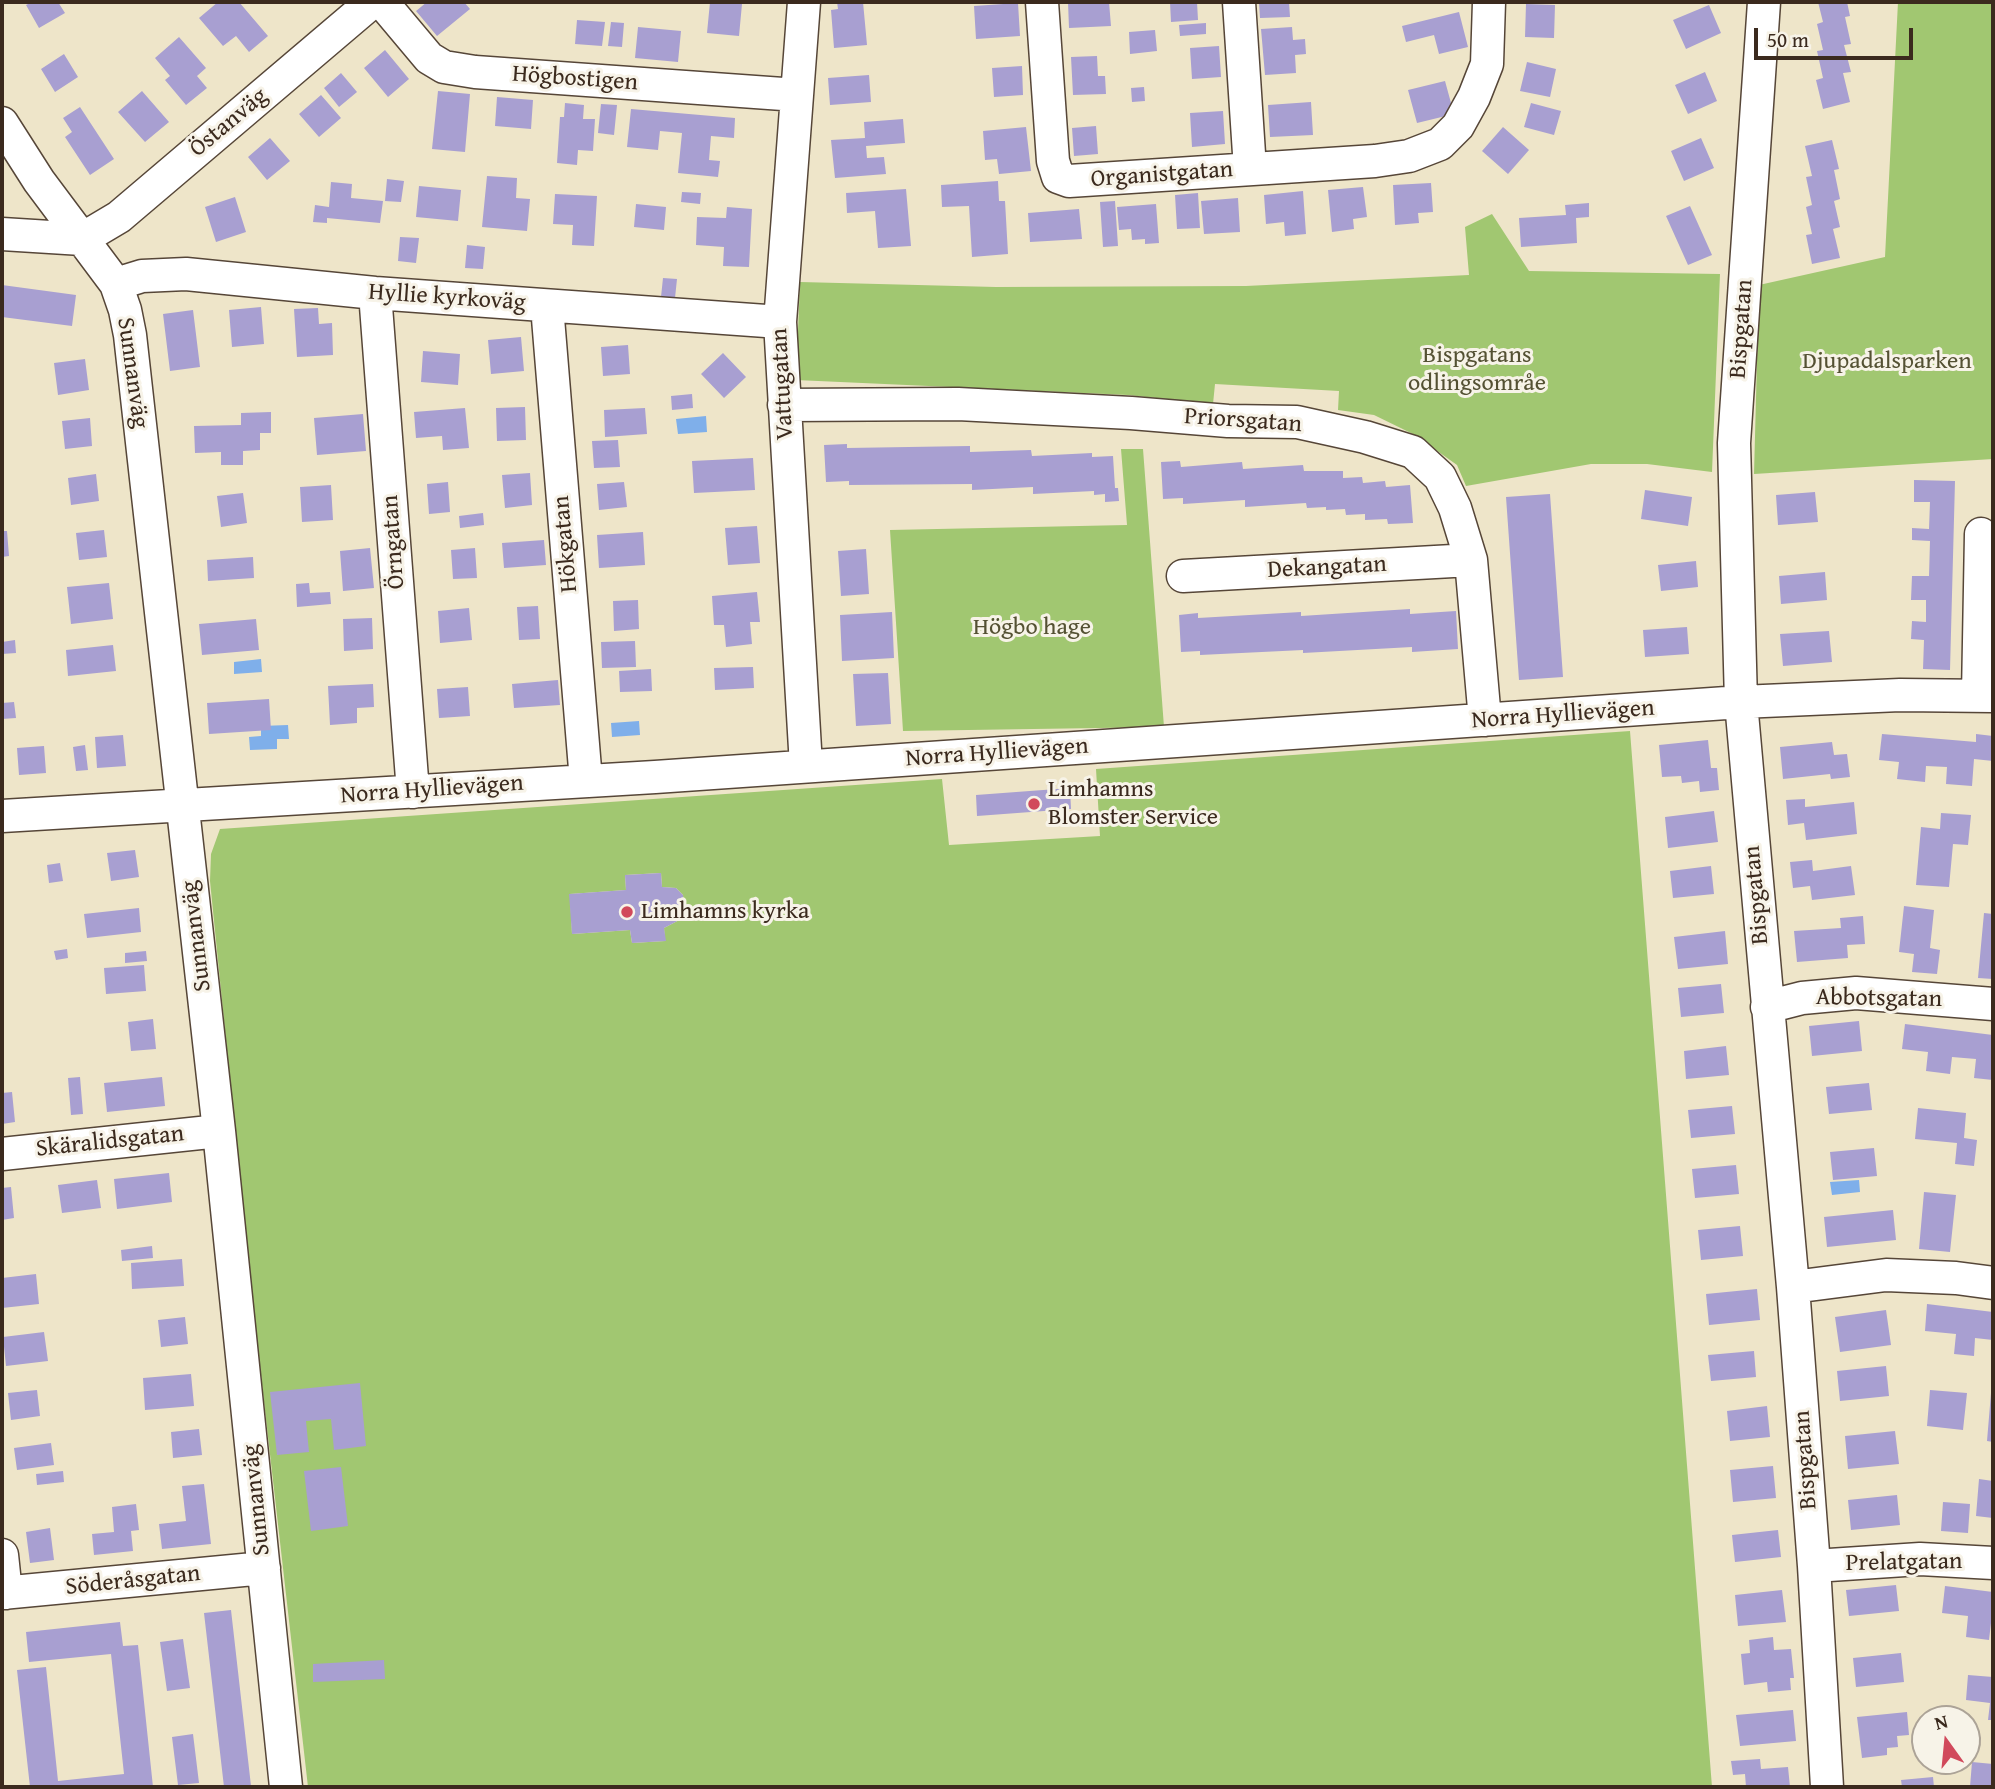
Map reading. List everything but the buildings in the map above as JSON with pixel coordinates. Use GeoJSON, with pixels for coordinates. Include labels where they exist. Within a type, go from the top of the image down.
{"type":"FeatureCollection","features":[{"type":"Feature","properties":{"kind":"street","name":"Östanväg"},"geometry":{"type":"LineString","coordinates":[[82,239],[118,217],[372,2]]}},
{"type":"Feature","properties":{"kind":"street","name":"Högbostigen"},"geometry":{"type":"LineString","coordinates":[[382,2],[420,49],[444,67],[475,72],[797,95]]}},
{"type":"Feature","properties":{"kind":"street","name":"Vattugatan"},"geometry":{"type":"LineString","coordinates":[[804,2],[780,322],[806,766]]}},
{"type":"Feature","properties":{"kind":"street","name":"Organistgatan"},"geometry":{"type":"LineString","coordinates":[[1042,2],[1053,161],[1058,177],[1069,181],[1398,158],[1440,144],[1458,126],[1474,97],[1487,64],[1489,2]]}},
{"type":"Feature","properties":{"kind":"street"},"geometry":{"type":"LineString","coordinates":[[1239,2],[1250,169]]}},
{"type":"Feature","properties":{"kind":"street","name":"Bispgatan"},"geometry":{"type":"LineString","coordinates":[[1764,2],[1734,443],[1741,702],[1766,1007],[1793,1287],[1814,1566],[1826,1787]]}},
{"type":"Feature","properties":{"kind":"street","name":"Sunnanväg"},"geometry":{"type":"LineString","coordinates":[[2,123],[39,181],[116,284],[130,335],[219,1131],[286,1787]]}},
{"type":"Feature","properties":{"kind":"street"},"geometry":{"type":"LineString","coordinates":[[2,234],[82,239]]}},
{"type":"Feature","properties":{"kind":"street","name":"Hyllie kyrkoväg"},"geometry":{"type":"LineString","coordinates":[[116,284],[142,276],[186,274],[375,293],[780,322]]}},
{"type":"Feature","properties":{"kind":"street","name":"Örngatan"},"geometry":{"type":"LineString","coordinates":[[375,293],[413,792]]}},
{"type":"Feature","properties":{"kind":"street","name":"Hökgatan"},"geometry":{"type":"LineString","coordinates":[[547,306],[586,781]]}},
{"type":"Feature","properties":{"kind":"street","name":"Priorsgatan"},"geometry":{"type":"LineString","coordinates":[[783,405],[985,405],[1228,421],[1297,422],[1365,437],[1413,452],[1440,477],[1455,508],[1471,560],[1485,720]]}},
{"type":"Feature","properties":{"kind":"street"},"geometry":{"type":"LineString","coordinates":[[1981,534],[1985,696]]}},
{"type":"Feature","properties":{"kind":"street","name":"Dekangatan"},"geometry":{"type":"LineString","coordinates":[[1183,576],[1471,560]]}},
{"type":"Feature","properties":{"kind":"street","name":"Norra Hyllievägen"},"geometry":{"type":"LineString","coordinates":[[2,816],[586,781],[1741,702],[1900,695],[1985,696]]}},
{"type":"Feature","properties":{"kind":"street","name":"Abbotsgatan"},"geometry":{"type":"LineString","coordinates":[[1766,1007],[1802,998],[1856,993],[1993,1004]]}},
{"type":"Feature","properties":{"kind":"street","name":"Skäralidsgatan"},"geometry":{"type":"LineString","coordinates":[[2,1154],[219,1131]]}},
{"type":"Feature","properties":{"kind":"street"},"geometry":{"type":"LineString","coordinates":[[1793,1287],[1886,1276],[1956,1278],[1993,1283]]}},
{"type":"Feature","properties":{"kind":"street"},"geometry":{"type":"LineString","coordinates":[[2,1555],[4,1593]]}},
{"type":"Feature","properties":{"kind":"street","name":"Prelatgatan"},"geometry":{"type":"LineString","coordinates":[[1814,1566],[1920,1559],[1993,1563]]}},
{"type":"Feature","properties":{"kind":"street","name":"Söderåsgatan"},"geometry":{"type":"LineString","coordinates":[[4,1593],[264,1568]]}},
{"type":"Feature","properties":{"kind":"green space","name":"Djupadalsparken"},"geometry":{"type":"Polygon","coordinates":[[[1898,2],[1993,2],[1993,459],[1754,474],[1759,285],[1885,257],[1898,2]]]}},
{"type":"Feature","properties":{"kind":"green space","name":"Bispgatans odlingsområe"},"geometry":{"type":"Polygon","coordinates":[[[1492,214],[1529,271],[1720,274],[1712,472],[1647,464],[1591,464],[1466,486],[1457,465],[1415,435],[1374,415],[1338,410],[1339,391],[1215,384],[1213,404],[1128,395],[796,380],[800,282],[996,287],[1246,286],[1469,275],[1465,227],[1492,214]]]}},
{"type":"Feature","properties":{"kind":"green space","name":"Högbo hage"},"geometry":{"type":"Polygon","coordinates":[[[1121,449],[1143,449],[1164,727],[903,731],[890,530],[1127,525],[1121,449]]]}},
{"type":"Feature","properties":{"kind":"green space"},"geometry":{"type":"Polygon","coordinates":[[[1630,731],[1712,1787],[308,1787],[250,1279],[210,881],[211,854],[220,829],[942,779],[949,845],[1100,836],[1096,769],[1630,731]],[[661,873],[625,875],[626,890],[570,894],[572,934],[630,930],[632,943],[665,941],[664,928],[685,917],[683,895],[676,888],[662,887],[661,873]]]}},
{"type":"Feature","properties":{"kind":"water"},"geometry":{"type":"Polygon","coordinates":[[[706,416],[707,432],[678,434],[676,419],[706,416]]]}},
{"type":"Feature","properties":{"kind":"water"},"geometry":{"type":"Polygon","coordinates":[[[261,659],[262,672],[234,674],[234,662],[261,659]]]}},
{"type":"Feature","properties":{"kind":"water"},"geometry":{"type":"Polygon","coordinates":[[[639,721],[640,735],[612,737],[611,723],[639,721]]]}},
{"type":"Feature","properties":{"kind":"water"},"geometry":{"type":"Polygon","coordinates":[[[288,725],[289,739],[277,739],[277,749],[250,750],[249,737],[261,736],[261,726],[288,725]]]}},
{"type":"Feature","properties":{"kind":"water"},"geometry":{"type":"Polygon","coordinates":[[[1859,1180],[1860,1192],[1832,1195],[1830,1182],[1859,1180]]]}},
{"type":"Feature","properties":{"kind":"place","name":"Limhamns Blomster Service"},"geometry":{"type":"Point","coordinates":[1034,804]}},
{"type":"Feature","properties":{"kind":"place","name":"Limhamns kyrka"},"geometry":{"type":"Point","coordinates":[627,912]}}]}
